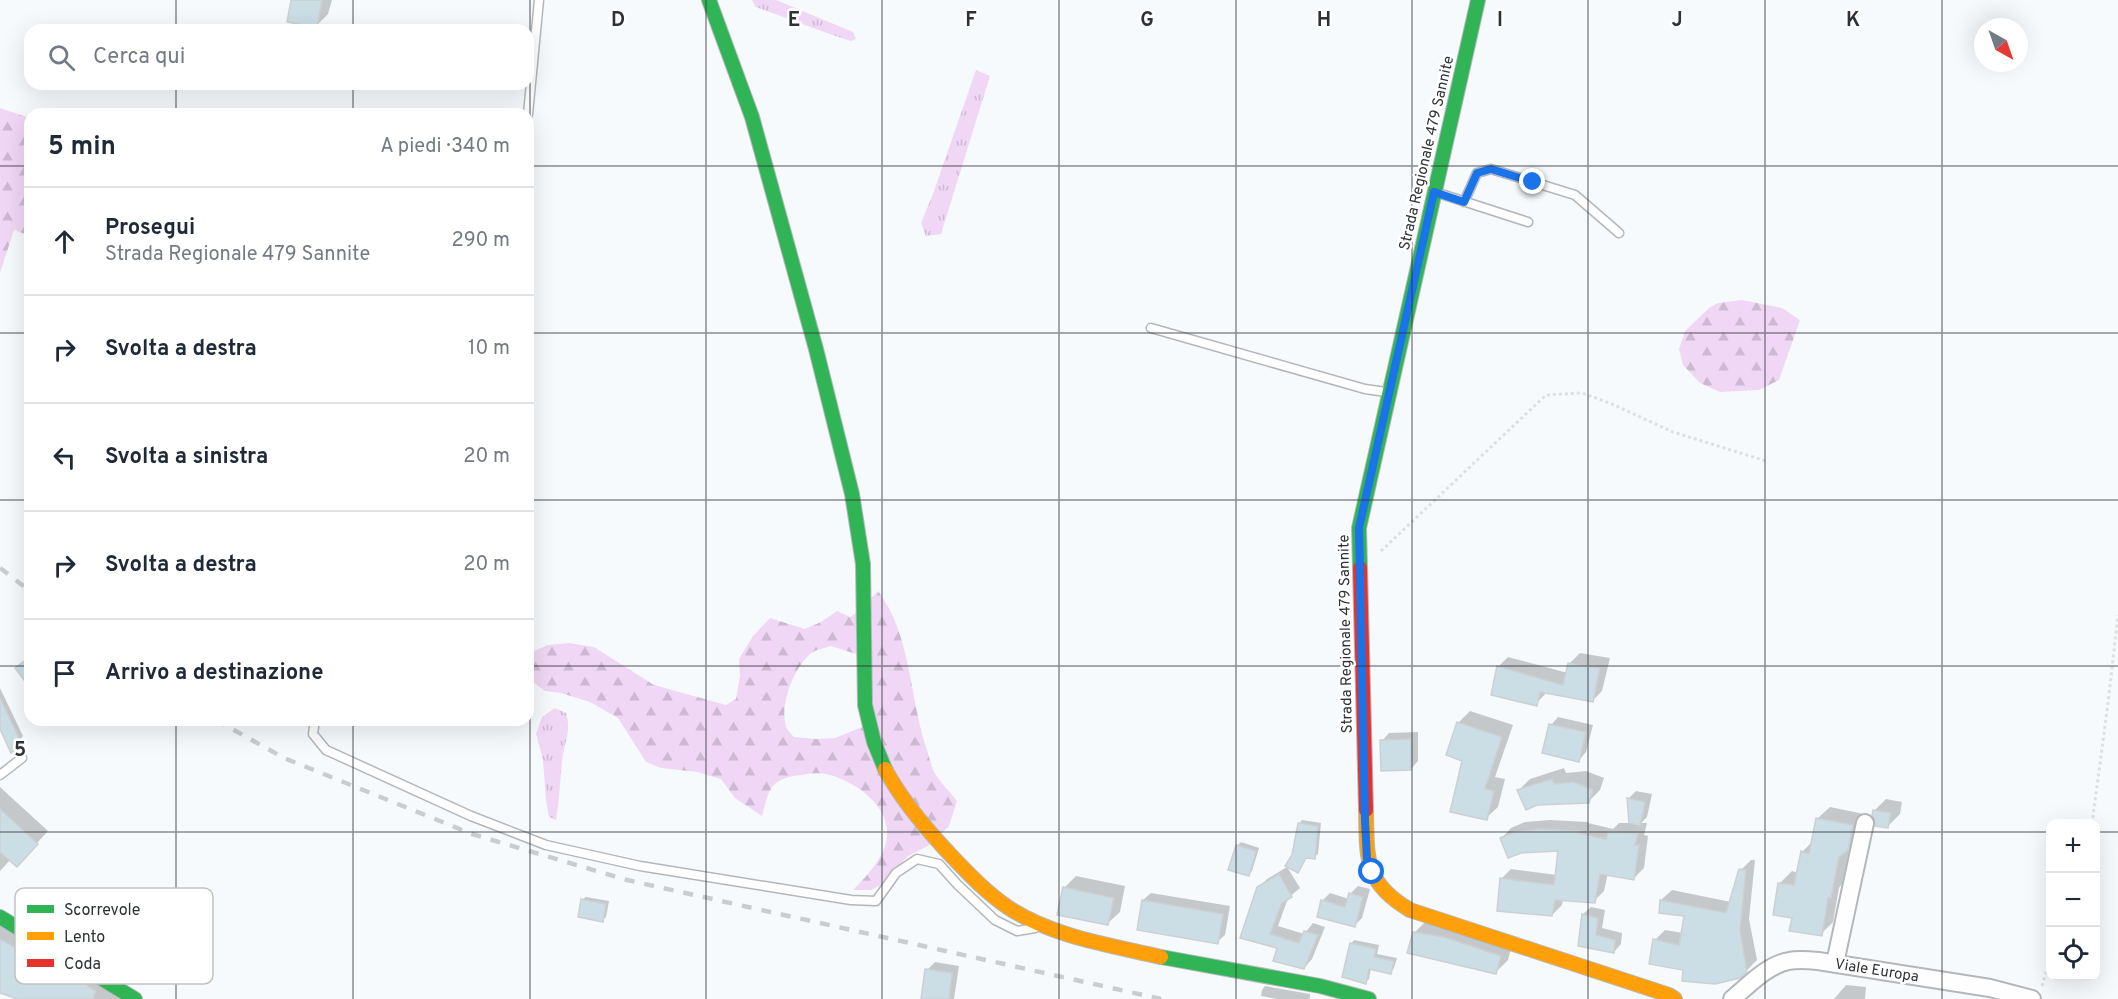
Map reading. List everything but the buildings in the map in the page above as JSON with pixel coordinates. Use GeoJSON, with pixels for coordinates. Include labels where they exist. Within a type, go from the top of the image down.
{"type":"FeatureCollection","features":[{"type":"Feature","properties":{"kind":"main road"},"geometry":{"type":"LineString","coordinates":[[709,0],[752,117],[816,350],[852,494],[863,564],[865,705],[871,738],[902,797],[917,819],[980,884],[1007,906],[1044,926],[1064,934],[1180,961],[1340,989],[1369,999]]}},
{"type":"Feature","properties":{"kind":"main road","name":"Strada Regionale 479 Sannite"},"geometry":{"type":"LineString","coordinates":[[1478,0],[1359,528],[1367,859],[1378,886],[1393,900],[1410,910],[1669,995],[1675,999]]}},
{"type":"Feature","properties":{"kind":"main road"},"geometry":{"type":"LineString","coordinates":[[0,917],[15,926]]}},
{"type":"Feature","properties":{"kind":"main road"},"geometry":{"type":"LineString","coordinates":[[110,984],[135,999]]}},
{"type":"Feature","properties":{"kind":"street"},"geometry":{"type":"LineString","coordinates":[[1835,963],[1865,823]]}},
{"type":"Feature","properties":{"kind":"street","name":"Viale Europa"},"geometry":{"type":"LineString","coordinates":[[1732,999],[1773,966],[1786,961],[1835,963],[2037,994]]}},
{"type":"Feature","properties":{"kind":"lane"},"geometry":{"type":"LineString","coordinates":[[534,52],[539,0]]}},
{"type":"Feature","properties":{"kind":"lane"},"geometry":{"type":"LineString","coordinates":[[529,108],[530,90]]}},
{"type":"Feature","properties":{"kind":"lane"},"geometry":{"type":"LineString","coordinates":[[1464,202],[1477,173],[1491,169],[1575,195],[1619,233]]}},
{"type":"Feature","properties":{"kind":"lane"},"geometry":{"type":"LineString","coordinates":[[1434,192],[1528,222]]}},
{"type":"Feature","properties":{"kind":"lane"},"geometry":{"type":"LineString","coordinates":[[1150,328],[1365,389],[1389,393]]}},
{"type":"Feature","properties":{"kind":"lane"},"geometry":{"type":"LineString","coordinates":[[314,726],[313,734],[326,750],[471,816],[546,845],[640,866],[851,900],[876,901],[896,873],[917,859],[939,864],[995,920],[1017,931],[1044,926]]}},
{"type":"Feature","properties":{"kind":"lane"},"geometry":{"type":"LineString","coordinates":[[0,776],[22,758]]}},
{"type":"Feature","properties":{"kind":"path"},"geometry":{"type":"LineString","coordinates":[[1360,571],[1546,395],[1582,393],[1673,432],[1766,461]]}},
{"type":"Feature","properties":{"kind":"path"},"geometry":{"type":"LineString","coordinates":[[2093,819],[2118,615]]}},
{"type":"Feature","properties":{"kind":"path"},"geometry":{"type":"LineString","coordinates":[[2037,994],[2046,970]]}},
{"type":"Feature","properties":{"kind":"green space"},"geometry":{"type":"Polygon","coordinates":[[[752,0],[776,0],[853,32],[856,39],[851,41],[838,37],[756,7],[752,0]]]}},
{"type":"Feature","properties":{"kind":"green space"},"geometry":{"type":"Polygon","coordinates":[[[976,70],[990,76],[941,234],[926,236],[921,223],[976,70]]]}},
{"type":"Feature","properties":{"kind":"green space"},"geometry":{"type":"Polygon","coordinates":[[[0,108],[24,116],[24,234],[14,230],[0,273],[0,108]]]}},
{"type":"Feature","properties":{"kind":"green space"},"geometry":{"type":"Polygon","coordinates":[[[1742,300],[1782,308],[1800,320],[1779,380],[1759,390],[1720,392],[1700,383],[1683,365],[1679,349],[1685,331],[1709,308],[1718,303],[1742,300]]]}},
{"type":"Feature","properties":{"kind":"green space"},"geometry":{"type":"Polygon","coordinates":[[[878,591],[889,609],[904,647],[921,730],[932,767],[957,801],[949,826],[928,846],[908,856],[881,885],[871,890],[853,890],[870,871],[884,849],[887,835],[886,823],[873,800],[851,783],[822,773],[784,778],[769,792],[762,816],[735,798],[721,779],[697,772],[661,768],[646,762],[618,718],[590,702],[561,693],[545,691],[534,683],[534,651],[548,645],[569,643],[594,647],[654,685],[726,705],[736,699],[740,676],[739,659],[753,636],[770,618],[805,629],[837,611],[850,617],[878,591]],[[831,646],[815,651],[800,666],[790,686],[784,717],[788,730],[794,737],[816,739],[835,738],[862,727],[859,655],[831,646]]]}},
{"type":"Feature","properties":{"kind":"green space"},"geometry":{"type":"Polygon","coordinates":[[[555,708],[566,713],[568,724],[556,820],[549,817],[543,760],[536,734],[542,717],[555,708]]]}},
{"type":"Feature","properties":{"kind":"railway"},"geometry":{"type":"LineString","coordinates":[[0,568],[24,586]]}},
{"type":"Feature","properties":{"kind":"railway"},"geometry":{"type":"LineString","coordinates":[[227,726],[284,758],[472,834],[627,880],[1161,999]]}},
{"type":"Feature","properties":{"kind":"traffic: fast"},"geometry":{"type":"LineString","coordinates":[[709,0],[752,117],[816,349],[852,494],[863,564],[865,705],[874,742],[885,769]]}},
{"type":"Feature","properties":{"kind":"traffic: fast"},"geometry":{"type":"LineString","coordinates":[[1360,568],[1359,528],[1478,0]]}},
{"type":"Feature","properties":{"kind":"traffic: fast"},"geometry":{"type":"LineString","coordinates":[[0,917],[15,926]]}},
{"type":"Feature","properties":{"kind":"traffic: fast"},"geometry":{"type":"LineString","coordinates":[[1161,957],[1320,986],[1369,999]]}},
{"type":"Feature","properties":{"kind":"traffic: fast"},"geometry":{"type":"LineString","coordinates":[[110,984],[135,999]]}},
{"type":"Feature","properties":{"kind":"traffic: slow"},"geometry":{"type":"LineString","coordinates":[[885,769],[905,801],[936,840],[992,895],[1009,908],[1026,918],[1063,933],[1161,957]]}},
{"type":"Feature","properties":{"kind":"traffic: slow"},"geometry":{"type":"LineString","coordinates":[[1366,810],[1368,856],[1371,868],[1384,890],[1410,910],[1669,995],[1675,999]]}},
{"type":"Feature","properties":{"kind":"traffic: jam"},"geometry":{"type":"LineString","coordinates":[[1360,568],[1366,810]]}},
{"type":"Feature","properties":{"kind":"route"},"geometry":{"type":"LineString","coordinates":[[1372,872],[1367,859],[1365,820],[1359,528],[1434,192],[1464,202],[1477,173],[1491,169],[1533,182]]}}]}
